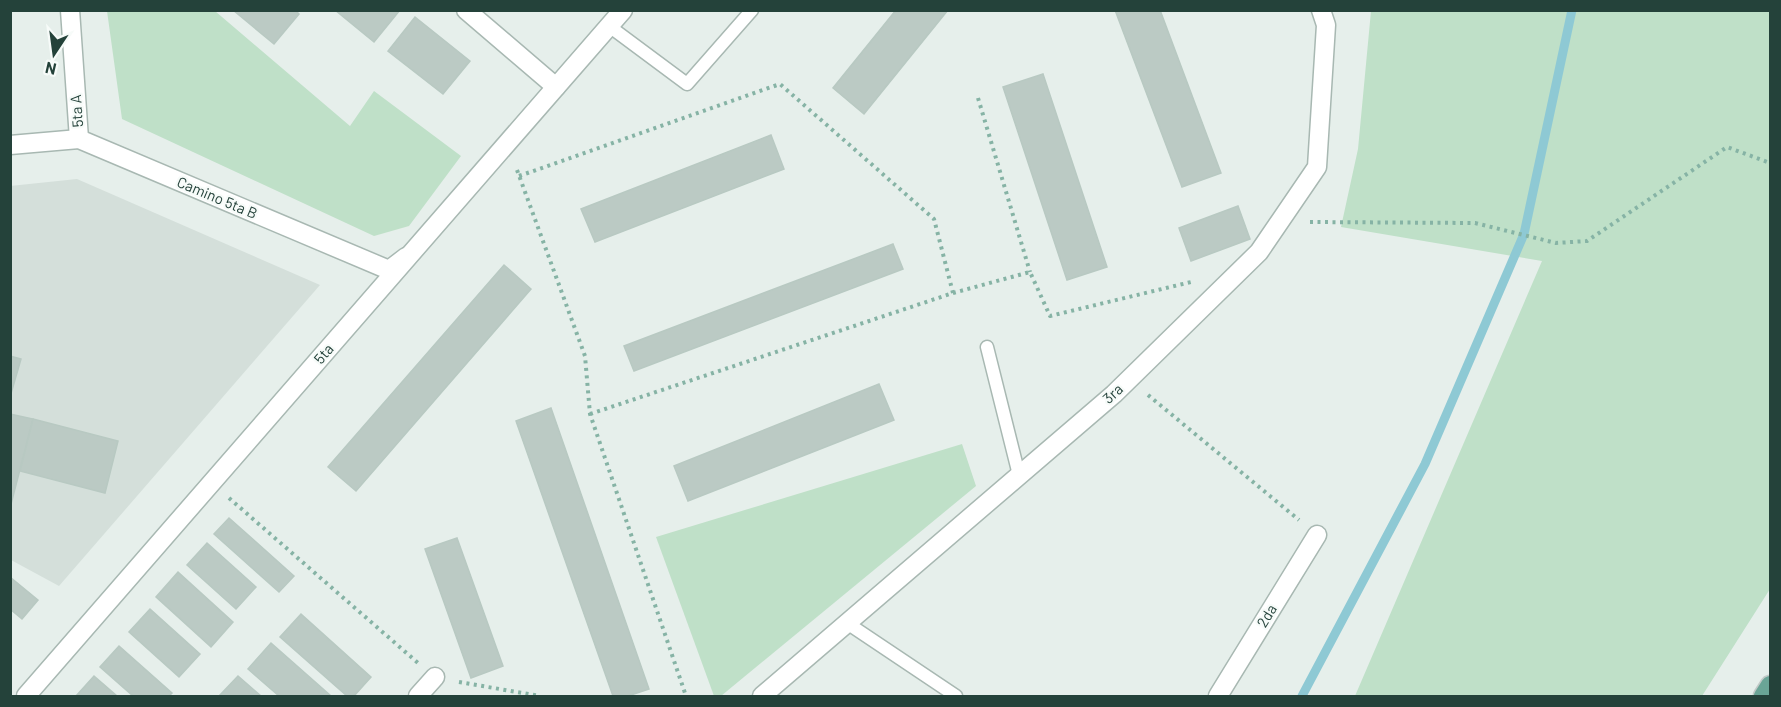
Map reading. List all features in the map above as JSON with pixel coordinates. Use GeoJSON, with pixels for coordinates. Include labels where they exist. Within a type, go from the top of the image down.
{"type":"FeatureCollection","features":[{"type":"Feature","properties":{"kind":"main road"},"geometry":{"type":"LineString","coordinates":[[1763,696],[1770,685]]}},
{"type":"Feature","properties":{"kind":"street","name":"5ta A"},"geometry":{"type":"LineString","coordinates":[[70,10],[79,139]]}},
{"type":"Feature","properties":{"kind":"street"},"geometry":{"type":"LineString","coordinates":[[466,10],[556,87]]}},
{"type":"Feature","properties":{"kind":"street","name":"5ta"},"geometry":{"type":"LineString","coordinates":[[26,696],[623,10]]}},
{"type":"Feature","properties":{"kind":"street","name":"3ra"},"geometry":{"type":"LineString","coordinates":[[762,696],[1129,380],[1259,252],[1317,167],[1326,26],[1321,10]]}},
{"type":"Feature","properties":{"kind":"street","name":"Camino 5ta B"},"geometry":{"type":"LineString","coordinates":[[10,145],[79,139],[389,270],[414,250]]}},
{"type":"Feature","properties":{"kind":"street","name":"2da"},"geometry":{"type":"LineString","coordinates":[[1218,696],[1317,535]]}},
{"type":"Feature","properties":{"kind":"street"},"geometry":{"type":"LineString","coordinates":[[418,696],[435,677]]}},
{"type":"Feature","properties":{"kind":"lane"},"geometry":{"type":"LineString","coordinates":[[609,26],[687,84],[753,10]]}},
{"type":"Feature","properties":{"kind":"lane"},"geometry":{"type":"LineString","coordinates":[[987,347],[1019,475]]}},
{"type":"Feature","properties":{"kind":"lane"},"geometry":{"type":"LineString","coordinates":[[847,623],[956,696]]}},
{"type":"Feature","properties":{"kind":"path"},"geometry":{"type":"LineString","coordinates":[[519,176],[780,84],[934,219],[953,293]]}},
{"type":"Feature","properties":{"kind":"path"},"geometry":{"type":"LineString","coordinates":[[978,98],[1030,272],[1050,316],[1196,281]]}},
{"type":"Feature","properties":{"kind":"path"},"geometry":{"type":"LineString","coordinates":[[506,144],[585,356],[590,414],[686,696]]}},
{"type":"Feature","properties":{"kind":"path"},"geometry":{"type":"LineString","coordinates":[[1279,222],[1475,223],[1556,243],[1587,241],[1726,147],[1770,163]]}},
{"type":"Feature","properties":{"kind":"path"},"geometry":{"type":"LineString","coordinates":[[590,414],[953,293],[1030,272]]}},
{"type":"Feature","properties":{"kind":"path"},"geometry":{"type":"LineString","coordinates":[[1129,380],[1317,535]]}},
{"type":"Feature","properties":{"kind":"path"},"geometry":{"type":"LineString","coordinates":[[210,482],[435,677],[540,696]]}},
{"type":"Feature","properties":{"kind":"shaded area"},"geometry":{"type":"Polygon","coordinates":[[[77,179],[320,285],[59,586],[11,560],[10,186],[77,179]]]}},
{"type":"Feature","properties":{"kind":"green space"},"geometry":{"type":"Polygon","coordinates":[[[107,11],[215,11],[350,126],[374,91],[461,156],[409,226],[374,236],[122,119],[107,11]]]}},
{"type":"Feature","properties":{"kind":"green space"},"geometry":{"type":"Polygon","coordinates":[[[1371,11],[1770,11],[1770,589],[1702,696],[1355,696],[1542,261],[1341,227],[1358,149],[1371,11]]]}},
{"type":"Feature","properties":{"kind":"green space"},"geometry":{"type":"Polygon","coordinates":[[[962,444],[976,486],[721,696],[714,696],[656,537],[962,444]]]}},
{"type":"Feature","properties":{"kind":"building"},"geometry":{"type":"Polygon","coordinates":[[[233,10],[295,10],[299,14],[274,44],[233,10]]]}},
{"type":"Feature","properties":{"kind":"building"},"geometry":{"type":"Polygon","coordinates":[[[335,10],[400,10],[374,42],[335,10]]]}},
{"type":"Feature","properties":{"kind":"building"},"geometry":{"type":"Polygon","coordinates":[[[896,10],[948,10],[864,114],[833,88],[896,10]]]}},
{"type":"Feature","properties":{"kind":"building"},"geometry":{"type":"Polygon","coordinates":[[[1115,10],[1160,10],[1221,173],[1182,187],[1115,10]]]}},
{"type":"Feature","properties":{"kind":"building"},"geometry":{"type":"Polygon","coordinates":[[[415,17],[470,61],[443,94],[388,51],[415,17]]]}},
{"type":"Feature","properties":{"kind":"building"},"geometry":{"type":"Polygon","coordinates":[[[1043,74],[1107,267],[1067,280],[1003,87],[1043,74]]]}},
{"type":"Feature","properties":{"kind":"building"},"geometry":{"type":"Polygon","coordinates":[[[771,135],[784,169],[595,242],[581,209],[771,135]]]}},
{"type":"Feature","properties":{"kind":"building"},"geometry":{"type":"Polygon","coordinates":[[[1238,206],[1250,239],[1191,261],[1179,228],[1238,206]]]}},
{"type":"Feature","properties":{"kind":"building"},"geometry":{"type":"Polygon","coordinates":[[[893,244],[903,269],[634,371],[624,346],[893,244]]]}},
{"type":"Feature","properties":{"kind":"building"},"geometry":{"type":"Polygon","coordinates":[[[504,265],[531,289],[356,491],[328,467],[504,265]]]}},
{"type":"Feature","properties":{"kind":"building"},"geometry":{"type":"Polygon","coordinates":[[[10,356],[21,359],[10,397],[10,356]]]}},
{"type":"Feature","properties":{"kind":"building"},"geometry":{"type":"Polygon","coordinates":[[[879,384],[894,420],[688,501],[674,466],[879,384]]]}},
{"type":"Feature","properties":{"kind":"building"},"geometry":{"type":"Polygon","coordinates":[[[551,408],[649,689],[628,696],[613,696],[516,421],[551,408]]]}},
{"type":"Feature","properties":{"kind":"building"},"geometry":{"type":"Polygon","coordinates":[[[10,414],[33,419],[10,508],[10,414]]]}},
{"type":"Feature","properties":{"kind":"building"},"geometry":{"type":"Polygon","coordinates":[[[33,419],[118,441],[105,493],[20,471],[33,419]]]}},
{"type":"Feature","properties":{"kind":"building"},"geometry":{"type":"Polygon","coordinates":[[[229,518],[294,576],[279,592],[214,534],[229,518]]]}},
{"type":"Feature","properties":{"kind":"building"},"geometry":{"type":"Polygon","coordinates":[[[457,538],[503,666],[471,678],[425,549],[457,538]]]}},
{"type":"Feature","properties":{"kind":"building"},"geometry":{"type":"Polygon","coordinates":[[[207,543],[256,587],[236,609],[187,565],[207,543]]]}},
{"type":"Feature","properties":{"kind":"building"},"geometry":{"type":"Polygon","coordinates":[[[178,572],[233,622],[211,647],[156,597],[178,572]]]}},
{"type":"Feature","properties":{"kind":"building"},"geometry":{"type":"Polygon","coordinates":[[[10,577],[38,600],[22,619],[10,609],[10,577]]]}},
{"type":"Feature","properties":{"kind":"building"},"geometry":{"type":"Polygon","coordinates":[[[150,609],[200,654],[179,677],[129,632],[150,609]]]}},
{"type":"Feature","properties":{"kind":"building"},"geometry":{"type":"Polygon","coordinates":[[[301,614],[371,677],[354,696],[347,696],[280,637],[301,614]]]}},
{"type":"Feature","properties":{"kind":"building"},"geometry":{"type":"Polygon","coordinates":[[[271,643],[331,696],[279,696],[248,669],[271,643]]]}},
{"type":"Feature","properties":{"kind":"building"},"geometry":{"type":"Polygon","coordinates":[[[119,646],[172,693],[169,696],[133,696],[100,667],[119,646]]]}},
{"type":"Feature","properties":{"kind":"building"},"geometry":{"type":"Polygon","coordinates":[[[94,676],[117,696],[76,696],[94,676]]]}},
{"type":"Feature","properties":{"kind":"building"},"geometry":{"type":"Polygon","coordinates":[[[238,676],[261,696],[219,696],[238,676]]]}},
{"type":"Feature","properties":{"kind":"waterway"},"geometry":{"type":"LineString","coordinates":[[1302,696],[1425,464],[1524,234],[1572,10]]}}]}
